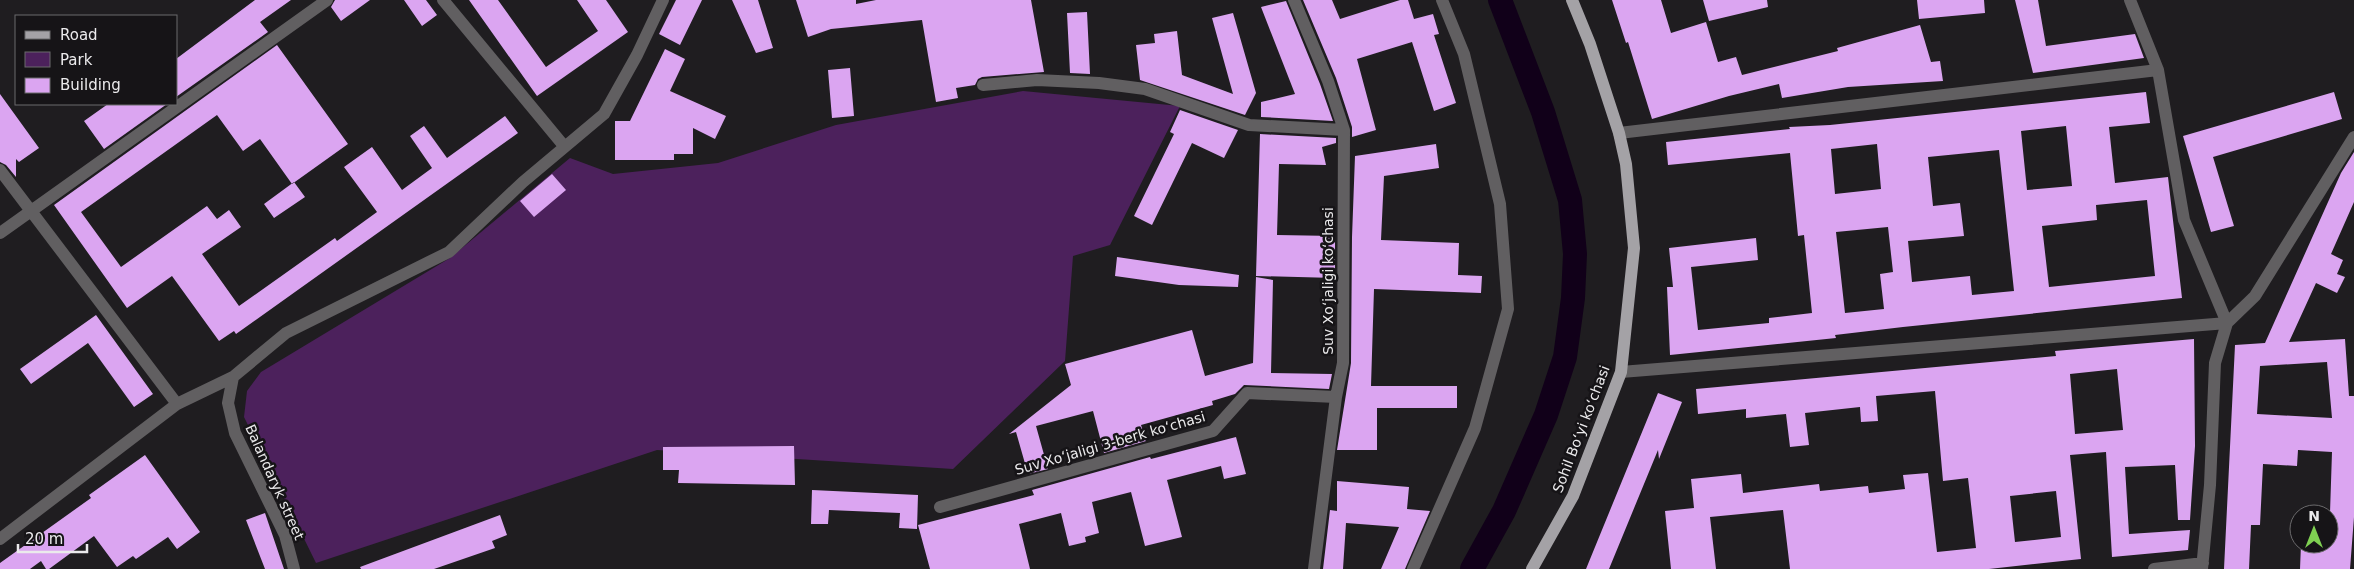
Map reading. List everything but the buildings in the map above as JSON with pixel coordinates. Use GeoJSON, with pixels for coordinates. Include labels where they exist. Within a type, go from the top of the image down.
{"type":"FeatureCollection","features":[{"type":"Feature","properties":{"kind":"main road","name":"Sohil Boʻyi koʻchasi"},"geometry":{"type":"LineString","coordinates":[[1532,569],[1573,496],[1621,372],[1634,248],[1626,164],[1619,134],[1590,44],[1572,0]]}},
{"type":"Feature","properties":{"kind":"street"},"geometry":{"type":"LineString","coordinates":[[0,233],[327,0]]}},
{"type":"Feature","properties":{"kind":"street"},"geometry":{"type":"LineString","coordinates":[[443,0],[564,146]]}},
{"type":"Feature","properties":{"kind":"street"},"geometry":{"type":"LineString","coordinates":[[0,539],[177,404],[233,377],[286,333],[449,252],[564,146],[604,114],[637,55],[663,0]]}},
{"type":"Feature","properties":{"kind":"street","name":"Suv Xoʻjaligi koʻchasi"},"geometry":{"type":"LineString","coordinates":[[1294,0],[1328,81],[1344,130],[1343,363],[1336,397],[1314,569]]}},
{"type":"Feature","properties":{"kind":"street"},"geometry":{"type":"LineString","coordinates":[[1413,569],[1474,428],[1508,309],[1500,204],[1464,54],[1442,0]]}},
{"type":"Feature","properties":{"kind":"street"},"geometry":{"type":"LineString","coordinates":[[2130,0],[2158,70],[2184,220],[2228,323]]}},
{"type":"Feature","properties":{"kind":"street"},"geometry":{"type":"LineString","coordinates":[[1619,134],[2158,70]]}},
{"type":"Feature","properties":{"kind":"street"},"geometry":{"type":"LineString","coordinates":[[982,85],[1037,80],[1099,83],[1145,89],[1249,125],[1344,130]]}},
{"type":"Feature","properties":{"kind":"street"},"geometry":{"type":"LineString","coordinates":[[2154,569],[2202,566],[2210,485],[2214,363],[2228,323],[2255,296],[2354,137]]}},
{"type":"Feature","properties":{"kind":"street"},"geometry":{"type":"LineString","coordinates":[[0,170],[177,404]]}},
{"type":"Feature","properties":{"kind":"street"},"geometry":{"type":"LineString","coordinates":[[1621,372],[2228,323]]}},
{"type":"Feature","properties":{"kind":"street","name":"Balandaryk street"},"geometry":{"type":"LineString","coordinates":[[233,377],[228,403],[235,432],[284,535],[294,569]]}},
{"type":"Feature","properties":{"kind":"street","name":"Suv Xoʻjaligi 3-berk koʻchasi"},"geometry":{"type":"LineString","coordinates":[[940,507],[1213,431],[1247,393],[1336,397]]}},
{"type":"Feature","properties":{"kind":"green space"},"geometry":{"type":"Polygon","coordinates":[[[1023,91],[1180,106],[1110,245],[1073,256],[1065,361],[953,469],[657,450],[316,563],[244,417],[247,391],[261,372],[450,258],[570,158],[613,174],[718,163],[836,125],[1023,91]]]}},
{"type":"Feature","properties":{"kind":"waterway"},"geometry":{"type":"LineString","coordinates":[[1472,569],[1504,511],[1546,415],[1565,357],[1573,298],[1575,254],[1570,200],[1543,112],[1500,0]]}}]}
